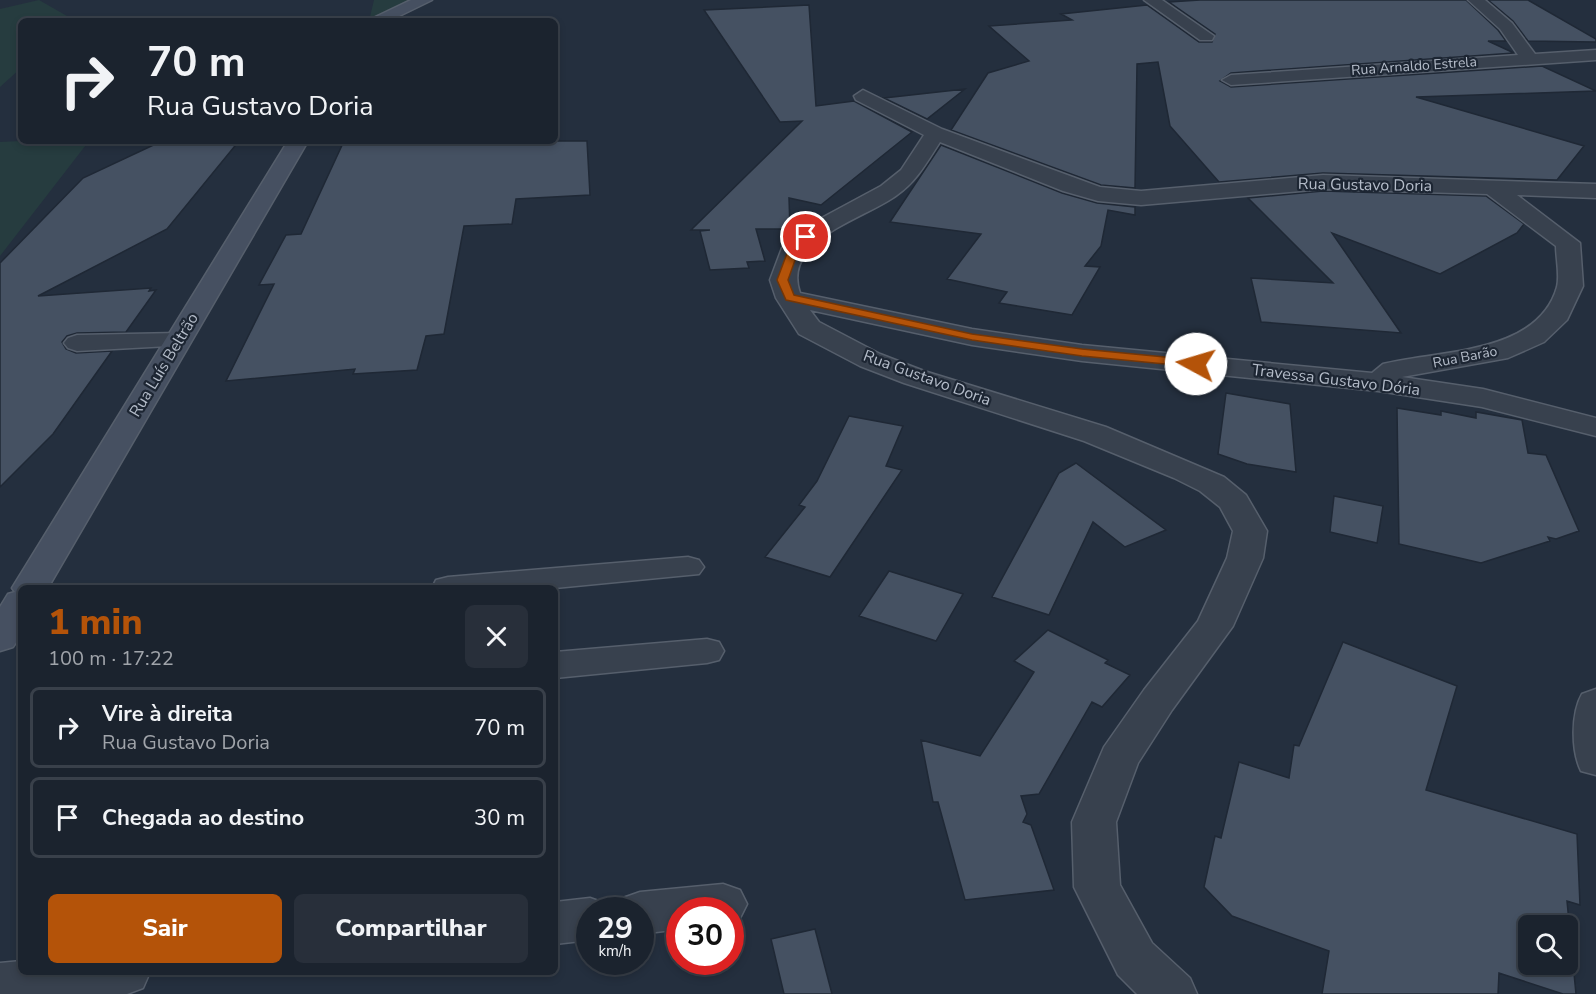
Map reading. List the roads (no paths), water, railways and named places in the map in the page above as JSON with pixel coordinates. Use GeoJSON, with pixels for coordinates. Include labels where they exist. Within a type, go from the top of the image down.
{"type":"FeatureCollection","features":[{"type":"Feature","properties":{"kind":"main road"},"geometry":{"type":"LineString","coordinates":[[373,13],[398,11],[424,0]]}},
{"type":"Feature","properties":{"kind":"main road","name":"Rua Luís Beltrão"},"geometry":{"type":"LineString","coordinates":[[32,585],[296,144]]}},
{"type":"Feature","properties":{"kind":"street"},"geometry":{"type":"LineString","coordinates":[[1152,0],[1206,36]]}},
{"type":"Feature","properties":{"kind":"street"},"geometry":{"type":"LineString","coordinates":[[1476,0],[1506,26],[1528,57]]}},
{"type":"Feature","properties":{"kind":"street","name":"Rua Arnaldo Estrela"},"geometry":{"type":"LineString","coordinates":[[1231,80],[1528,57],[1596,55]]}},
{"type":"Feature","properties":{"kind":"street"},"geometry":{"type":"LineString","coordinates":[[863,96],[935,133]]}},
{"type":"Feature","properties":{"kind":"street","name":"Rua Gustavo Doria"},"geometry":{"type":"LineString","coordinates":[[1172,994],[1135,959],[1097,887],[1094,822],[1119,759],[1158,700],[1214,626],[1245,558],[1250,531],[1234,502],[1212,484],[1185,471],[1095,434],[914,377],[870,360],[809,328],[789,298],[783,280],[794,248],[824,226],[889,191],[909,174],[935,133],[1034,173],[1098,194],[1141,198],[1323,182],[1596,191]]}},
{"type":"Feature","properties":{"kind":"street","name":"Rua Barão"},"geometry":{"type":"LineString","coordinates":[[1378,382],[1393,370],[1498,352],[1534,336],[1558,314],[1570,286],[1568,243],[1494,189]]}},
{"type":"Feature","properties":{"kind":"street","name":"Travessa Gustavo Dória"},"geometry":{"type":"LineString","coordinates":[[789,298],[983,339],[1082,353],[1378,382],[1483,398],[1596,427]]}},
{"type":"Feature","properties":{"kind":"street"},"geometry":{"type":"LineString","coordinates":[[1596,704],[1596,759]]}},
{"type":"Feature","properties":{"kind":"street"},"geometry":{"type":"LineString","coordinates":[[558,923],[576,921]]}},
{"type":"Feature","properties":{"kind":"street"},"geometry":{"type":"LineString","coordinates":[[0,986],[98,975]]}},
{"type":"Feature","properties":{"kind":"lane"},"geometry":{"type":"LineString","coordinates":[[77,343],[179,340]]}},
{"type":"Feature","properties":{"kind":"lane"},"geometry":{"type":"LineString","coordinates":[[505,585],[688,567]]}},
{"type":"Feature","properties":{"kind":"lane"},"geometry":{"type":"LineString","coordinates":[[558,665],[707,651]]}}]}
